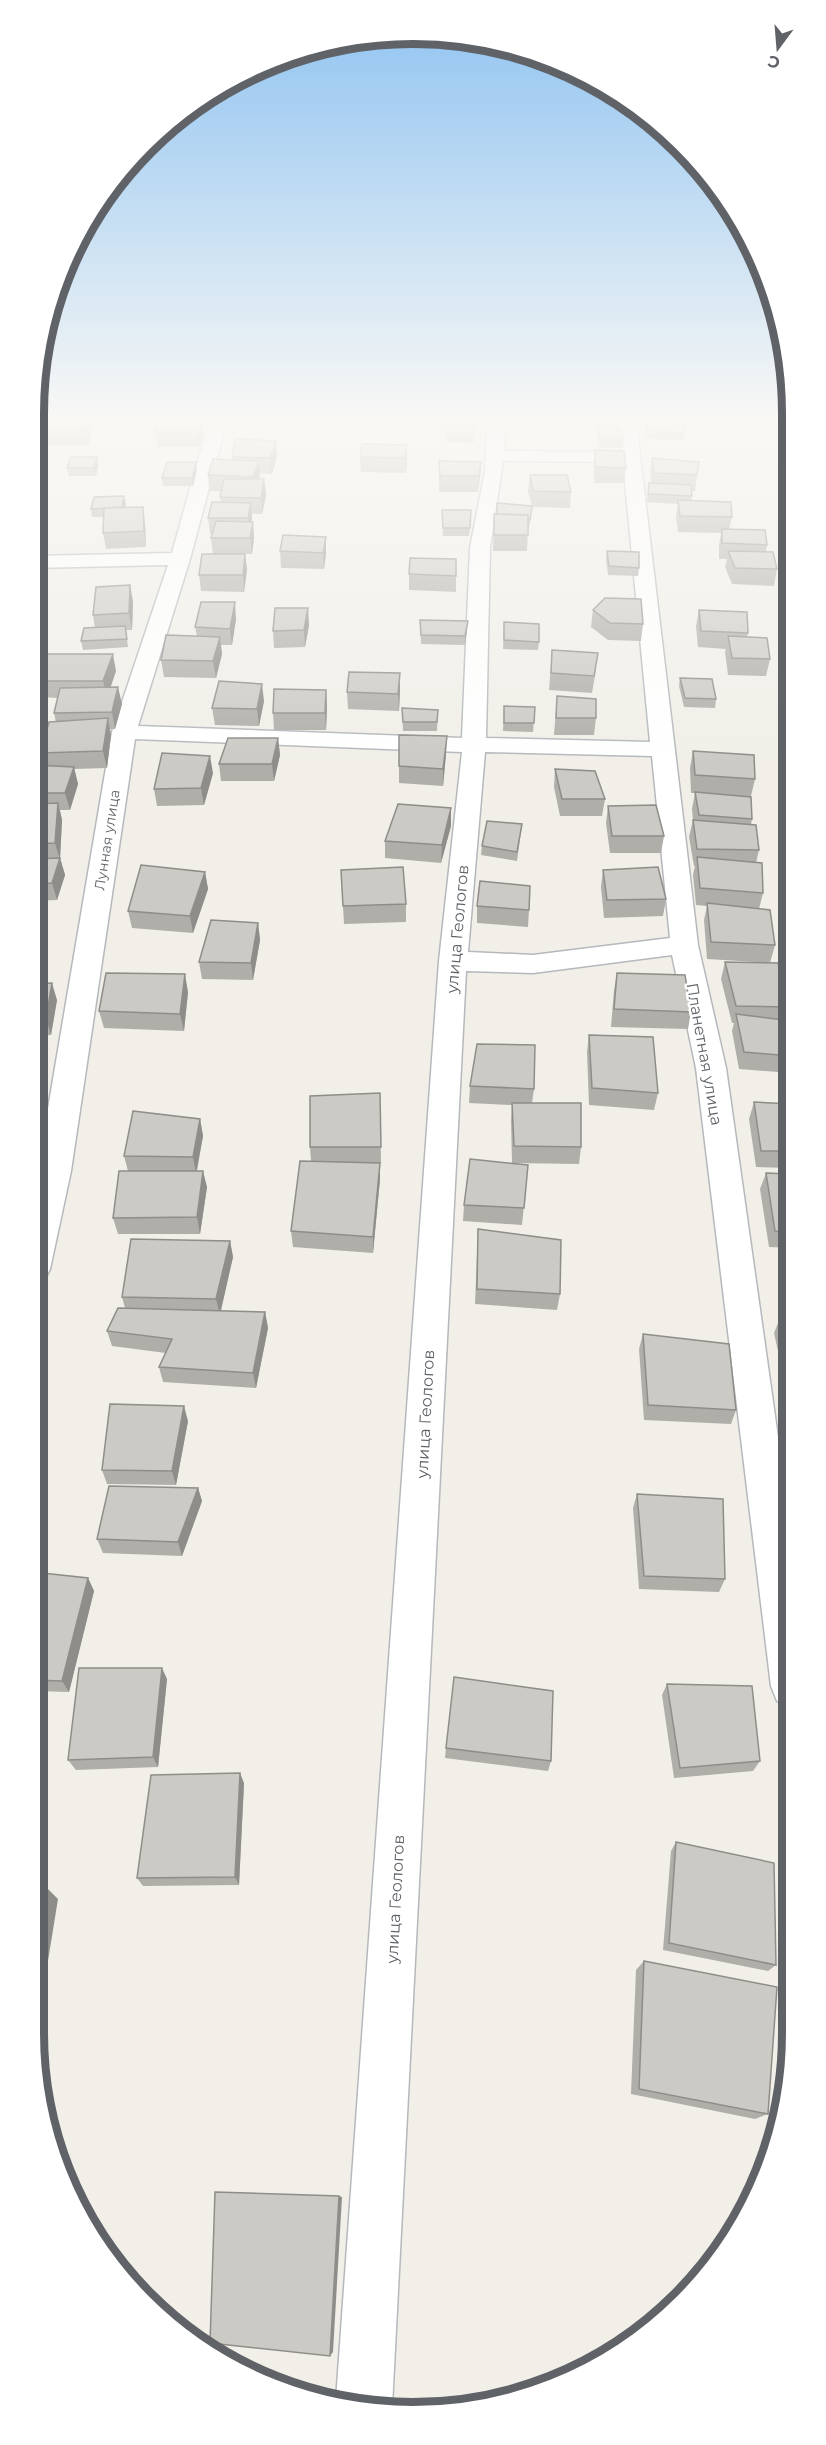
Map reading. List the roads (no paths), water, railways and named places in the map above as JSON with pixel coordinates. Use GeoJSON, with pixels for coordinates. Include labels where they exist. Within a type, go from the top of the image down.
{"type":"FeatureCollection","features":[{"type":"Feature","properties":{"kind":"street","name":"Лунная улица"},"geometry":{"type":"LineString","coordinates":[[43,1225],[55,1172],[124,732],[187,535]]}},
{"type":"Feature","properties":{"kind":"street","name":"улица Геологов"},"geometry":{"type":"LineString","coordinates":[[365,2398],[453,962],[474,745],[480,558],[483,535]]}},
{"type":"Feature","properties":{"kind":"street","name":"Планетная улица"},"geometry":{"type":"LineString","coordinates":[[640,535],[684,945],[711,1068],[782,1610]]}},
{"type":"Feature","properties":{"kind":"street"},"geometry":{"type":"LineString","coordinates":[[43,562],[180,559]]}},
{"type":"Feature","properties":{"kind":"street"},"geometry":{"type":"LineString","coordinates":[[124,732],[474,745],[663,749]]}},
{"type":"Feature","properties":{"kind":"street"},"geometry":{"type":"LineString","coordinates":[[453,962],[533,964],[684,945]]}}]}
